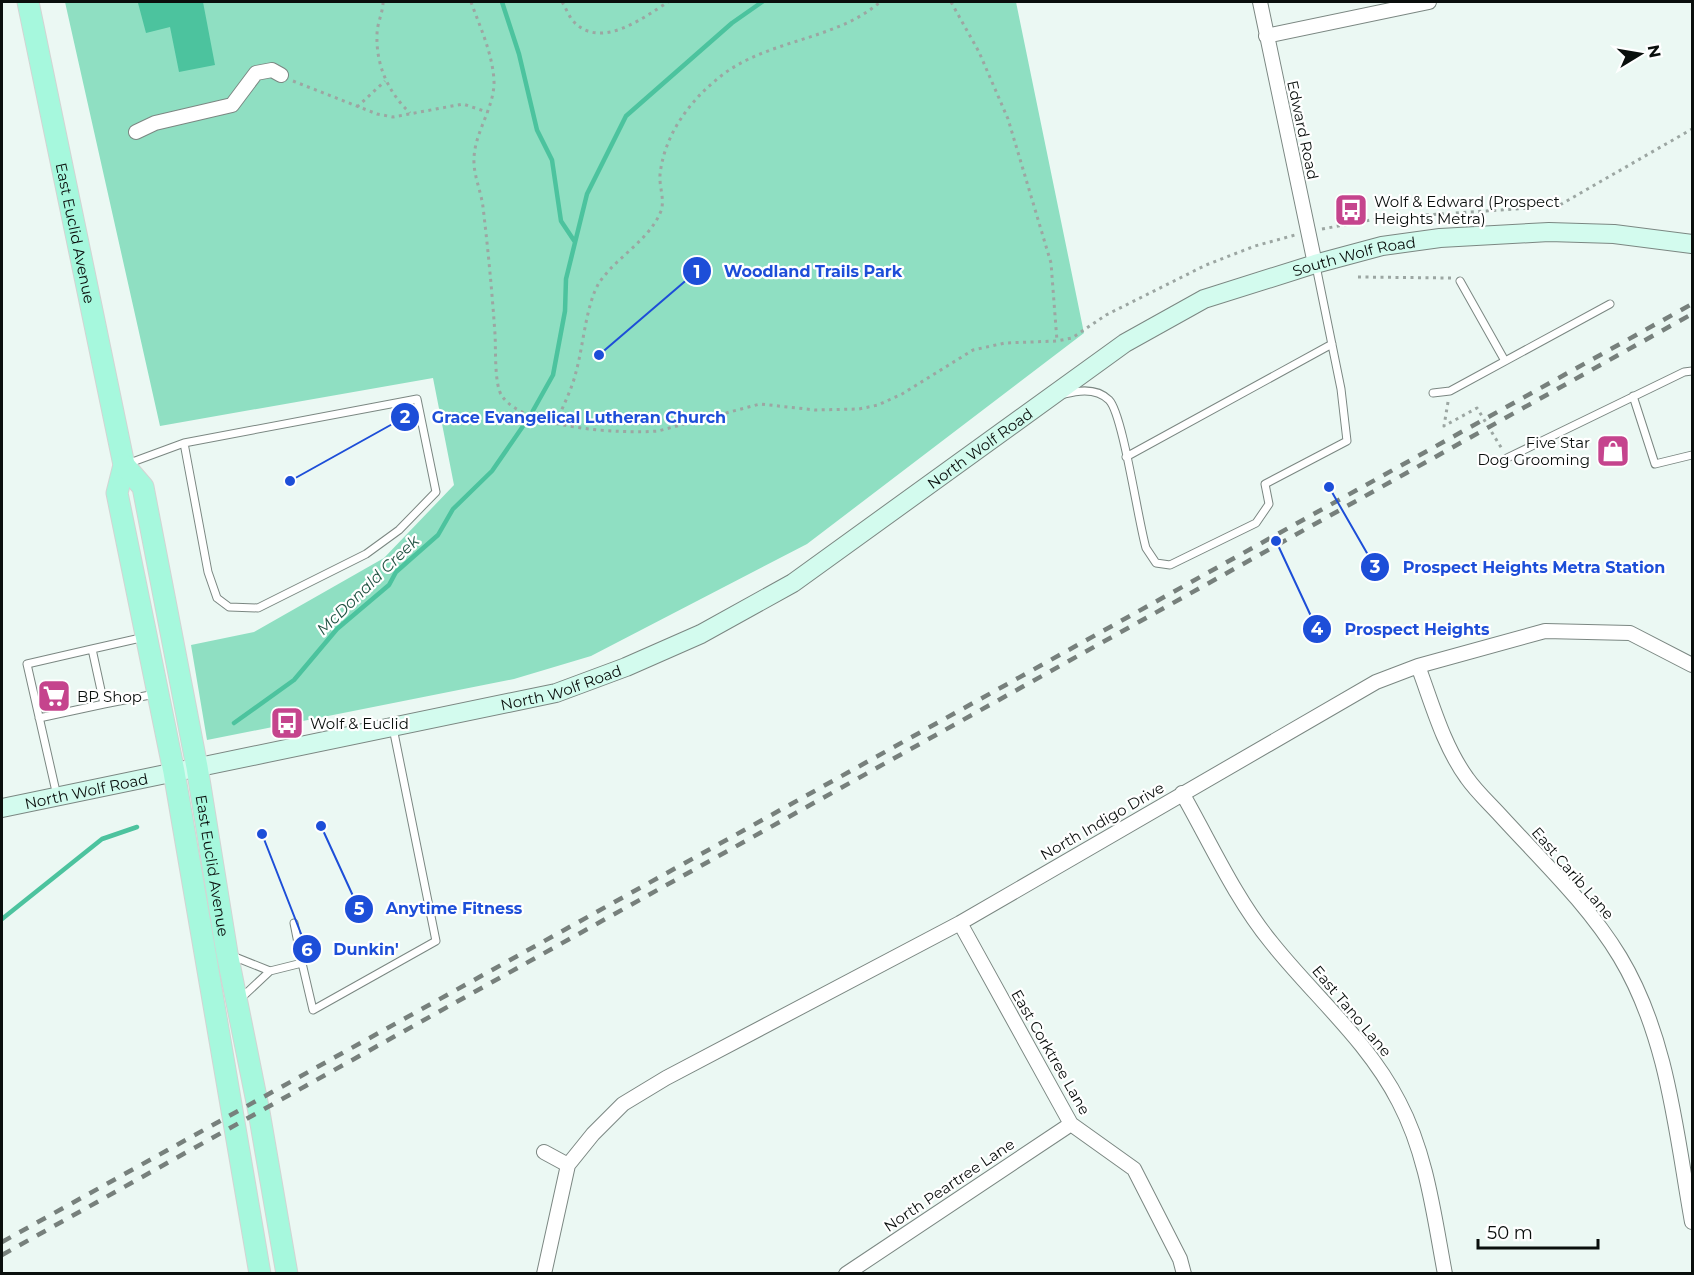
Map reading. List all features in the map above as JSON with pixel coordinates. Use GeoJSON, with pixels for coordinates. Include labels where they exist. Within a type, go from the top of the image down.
{"type":"FeatureCollection","features":[{"type":"Feature","properties":{"kind":"main road","name":"East Euclid Avenue"},"geometry":{"type":"LineString","coordinates":[[27,2],[124,465],[117,493],[174,772],[260,1274]]}},
{"type":"Feature","properties":{"kind":"main road","name":"South Wolf Road"},"geometry":{"type":"LineString","coordinates":[[1048,399],[1125,343],[1204,299],[1315,264],[1382,246],[1550,232],[1614,234],[1692,244]]}},
{"type":"Feature","properties":{"kind":"main road","name":"North Wolf Road"},"geometry":{"type":"LineString","coordinates":[[2,807],[556,693],[627,667],[701,634],[793,583],[1048,399]]}},
{"type":"Feature","properties":{"kind":"main road","name":"East Euclid Avenue"},"geometry":{"type":"LineString","coordinates":[[124,465],[143,487],[197,767],[227,953],[287,1274]]}},
{"type":"Feature","properties":{"kind":"street","name":"Edward Road"},"geometry":{"type":"LineString","coordinates":[[1260,2],[1315,264]]}},
{"type":"Feature","properties":{"kind":"street"},"geometry":{"type":"LineString","coordinates":[[1266,36],[1428,2]]}},
{"type":"Feature","properties":{"kind":"street"},"geometry":{"type":"LineString","coordinates":[[136,132],[154,123],[232,105],[256,73],[272,70],[281,75]]}},
{"type":"Feature","properties":{"kind":"street","name":"North Indigo Drive"},"geometry":{"type":"LineString","coordinates":[[568,1166],[593,1134],[632,1099],[666,1078],[960,923],[1376,682],[1418,666],[1545,631],[1630,633],[1692,665]]}},
{"type":"Feature","properties":{"kind":"street","name":"East Carib Lane"},"geometry":{"type":"LineString","coordinates":[[1418,666],[1450,750],[1467,778],[1589,913],[1619,956],[1635,986],[1650,1020],[1661,1057],[1692,1222]]}},
{"type":"Feature","properties":{"kind":"street","name":"East Tano Lane"},"geometry":{"type":"LineString","coordinates":[[1182,793],[1253,918],[1270,941],[1362,1045],[1399,1101],[1418,1149],[1429,1189],[1445,1274]]}},
{"type":"Feature","properties":{"kind":"street","name":"East Corktree Lane"},"geometry":{"type":"LineString","coordinates":[[960,923],[1071,1124],[1134,1169],[1180,1259],[1184,1274]]}},
{"type":"Feature","properties":{"kind":"street","name":"North Peartree Lane"},"geometry":{"type":"LineString","coordinates":[[846,1274],[1071,1124]]}},
{"type":"Feature","properties":{"kind":"street"},"geometry":{"type":"LineString","coordinates":[[544,1152],[568,1166],[544,1274]]}},
{"type":"Feature","properties":{"kind":"lane"},"geometry":{"type":"LineString","coordinates":[[1048,399],[1077,390],[1092,390],[1109,400],[1119,420],[1140,528],[1146,548],[1156,562],[1170,565],[1256,523],[1269,504],[1265,484],[1347,441],[1332,344],[1315,264]]}},
{"type":"Feature","properties":{"kind":"lane"},"geometry":{"type":"LineString","coordinates":[[1460,281],[1505,362]]}},
{"type":"Feature","properties":{"kind":"lane"},"geometry":{"type":"LineString","coordinates":[[1433,393],[1450,391],[1611,304]]}},
{"type":"Feature","properties":{"kind":"lane"},"geometry":{"type":"LineString","coordinates":[[1126,457],[1332,344]]}},
{"type":"Feature","properties":{"kind":"lane"},"geometry":{"type":"LineString","coordinates":[[1507,458],[1633,396],[1692,370]]}},
{"type":"Feature","properties":{"kind":"lane"},"geometry":{"type":"LineString","coordinates":[[1633,396],[1655,464],[1692,455]]}},
{"type":"Feature","properties":{"kind":"lane"},"geometry":{"type":"LineString","coordinates":[[124,465],[184,443],[417,399],[436,492],[399,530],[366,554],[258,608],[229,607],[217,598],[208,572],[184,443]]}},
{"type":"Feature","properties":{"kind":"lane"},"geometry":{"type":"LineString","coordinates":[[57,796],[27,664],[148,637]]}},
{"type":"Feature","properties":{"kind":"lane"},"geometry":{"type":"LineString","coordinates":[[92,650],[104,704]]}},
{"type":"Feature","properties":{"kind":"lane"},"geometry":{"type":"LineString","coordinates":[[39,718],[159,694]]}},
{"type":"Feature","properties":{"kind":"lane"},"geometry":{"type":"LineString","coordinates":[[294,922],[313,1010],[436,941],[393,726]]}},
{"type":"Feature","properties":{"kind":"lane"},"geometry":{"type":"LineString","coordinates":[[227,953],[270,971]]}},
{"type":"Feature","properties":{"kind":"lane"},"geometry":{"type":"LineString","coordinates":[[237,1001],[270,971],[302,963]]}},
{"type":"Feature","properties":{"kind":"path"},"geometry":{"type":"LineString","coordinates":[[383,2],[377,35],[386,81],[391,92],[410,113]]}},
{"type":"Feature","properties":{"kind":"path"},"geometry":{"type":"LineString","coordinates":[[471,2],[492,60],[494,83],[477,139],[474,160],[483,204],[489,260],[497,377],[502,396],[526,413],[538,418],[556,423],[642,432],[658,431],[760,404],[815,410],[859,409],[878,405],[902,394],[973,350],[1005,343],[1057,341],[1072,338],[1106,315],[1206,265],[1255,246],[1295,235]]}},
{"type":"Feature","properties":{"kind":"path"},"geometry":{"type":"LineString","coordinates":[[562,2],[574,22],[591,34],[609,33],[668,2]]}},
{"type":"Feature","properties":{"kind":"path"},"geometry":{"type":"LineString","coordinates":[[556,423],[576,372],[597,286],[654,225],[662,208],[660,176],[666,148],[679,121],[697,97],[722,75],[764,50],[864,16],[880,2]]}},
{"type":"Feature","properties":{"kind":"path"},"geometry":{"type":"LineString","coordinates":[[951,2],[979,52],[1008,119],[1051,263],[1057,341]]}},
{"type":"Feature","properties":{"kind":"path"},"geometry":{"type":"LineString","coordinates":[[281,75],[357,108],[393,117],[463,104],[487,112]]}},
{"type":"Feature","properties":{"kind":"path"},"geometry":{"type":"LineString","coordinates":[[357,108],[386,81]]}},
{"type":"Feature","properties":{"kind":"path"},"geometry":{"type":"LineString","coordinates":[[1329,228],[1382,218],[1558,206],[1692,129]]}},
{"type":"Feature","properties":{"kind":"path"},"geometry":{"type":"LineString","coordinates":[[1358,277],[1448,276],[1460,281]]}},
{"type":"Feature","properties":{"kind":"path"},"geometry":{"type":"LineString","coordinates":[[1450,391],[1444,426],[1478,408],[1507,458]]}},
{"type":"Feature","properties":{"kind":"shaded area"},"geometry":{"type":"Polygon","coordinates":[[[65,2],[1016,2],[1084,333],[807,544],[591,656],[514,679],[207,740],[191,645],[254,632],[384,558],[454,485],[433,378],[160,426],[65,2]]]}},
{"type":"Feature","properties":{"kind":"shaded area"},"geometry":{"type":"Polygon","coordinates":[[[203,2],[215,65],[179,72],[170,27],[146,33],[138,3],[203,2]]]}},
{"type":"Feature","properties":{"kind":"waterway"},"geometry":{"type":"LineString","coordinates":[[502,2],[519,54],[537,130],[552,160],[561,221],[575,242]]}},
{"type":"Feature","properties":{"kind":"waterway","name":"McDonald Creek"},"geometry":{"type":"LineString","coordinates":[[234,723],[294,680],[337,629],[389,585],[396,572],[438,535],[453,509],[492,471],[530,416],[553,375],[565,311],[566,279],[587,194],[626,116],[732,23],[762,2]]}},
{"type":"Feature","properties":{"kind":"waterway","name":"McDonald Creek"},"geometry":{"type":"LineString","coordinates":[[2,919],[102,839],[137,827]]}},
{"type":"Feature","properties":{"kind":"railway"},"geometry":{"type":"LineString","coordinates":[[2,1242],[1692,304]]}},
{"type":"Feature","properties":{"kind":"railway"},"geometry":{"type":"LineString","coordinates":[[2,1255],[1692,314]]}},
{"type":"Feature","properties":{"kind":"place","name":"Wolf & Edward (Prospect Heights Metra)"},"geometry":{"type":"Point","coordinates":[1351,210]}},
{"type":"Feature","properties":{"kind":"place","name":"Woodland Trails Park"},"geometry":{"type":"Point","coordinates":[599,355]}},
{"type":"Feature","properties":{"kind":"place","name":"Five Star Dog Grooming"},"geometry":{"type":"Point","coordinates":[1613,451]}},
{"type":"Feature","properties":{"kind":"place","name":"Grace Evangelical Lutheran Church"},"geometry":{"type":"Point","coordinates":[290,481]}},
{"type":"Feature","properties":{"kind":"place","name":"Prospect Heights Metra Station"},"geometry":{"type":"Point","coordinates":[1329,487]}},
{"type":"Feature","properties":{"kind":"place","name":"Prospect Heights"},"geometry":{"type":"Point","coordinates":[1276,541]}},
{"type":"Feature","properties":{"kind":"place","name":"BP Shop"},"geometry":{"type":"Point","coordinates":[54,696]}},
{"type":"Feature","properties":{"kind":"place","name":"Wolf & Euclid"},"geometry":{"type":"Point","coordinates":[287,723]}},
{"type":"Feature","properties":{"kind":"place","name":"Anytime Fitness"},"geometry":{"type":"Point","coordinates":[321,826]}},
{"type":"Feature","properties":{"kind":"place","name":"Dunkin'"},"geometry":{"type":"Point","coordinates":[262,834]}}]}
